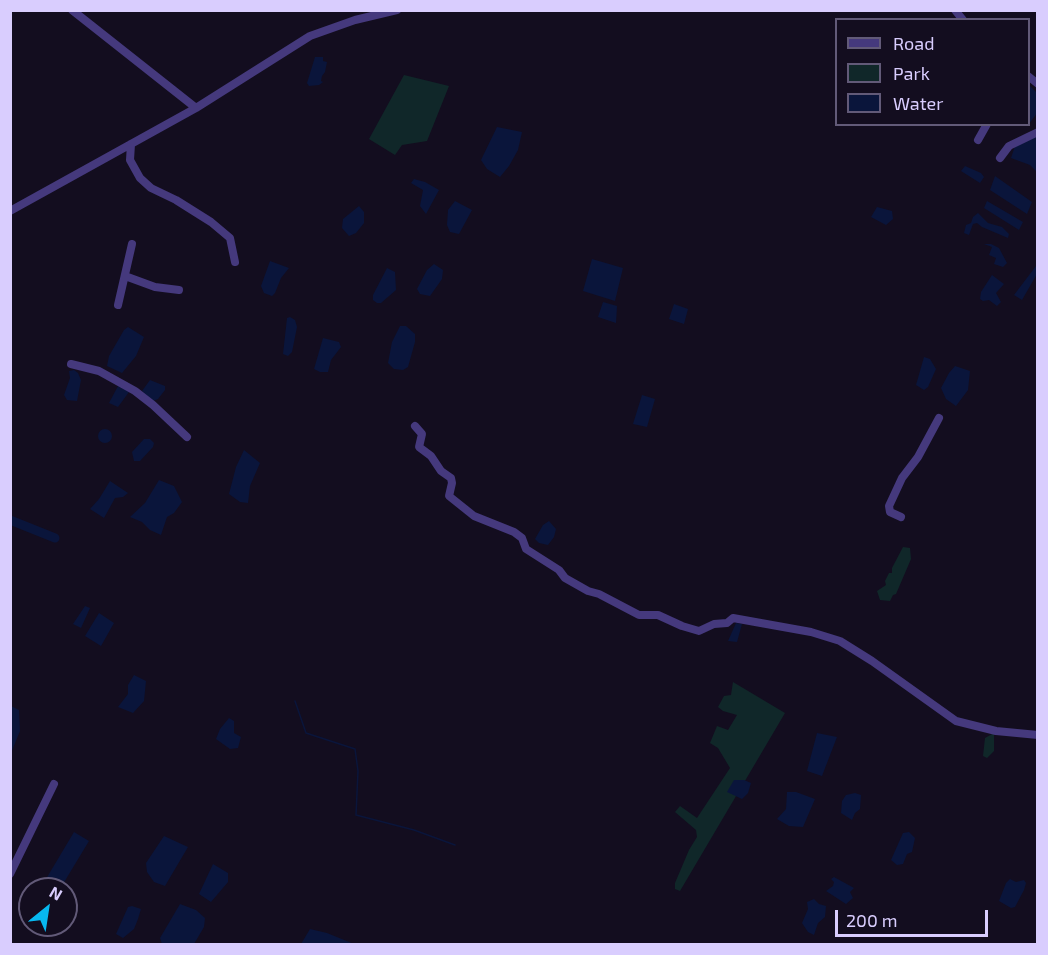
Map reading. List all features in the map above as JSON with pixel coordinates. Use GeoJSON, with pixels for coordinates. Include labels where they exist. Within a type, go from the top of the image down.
{"type":"FeatureCollection","features":[{"type":"Feature","properties":{"kind":"street"},"geometry":{"type":"LineString","coordinates":[[72,10],[196,108]]}},
{"type":"Feature","properties":{"kind":"street"},"geometry":{"type":"LineString","coordinates":[[10,211],[196,108],[310,36],[355,20],[397,10]]}},
{"type":"Feature","properties":{"kind":"street"},"geometry":{"type":"LineString","coordinates":[[978,140],[986,126]]}},
{"type":"Feature","properties":{"kind":"street"},"geometry":{"type":"LineString","coordinates":[[1000,158],[1009,146],[1038,132]]}},
{"type":"Feature","properties":{"kind":"street"},"geometry":{"type":"LineString","coordinates":[[131,144],[130,160],[140,178],[151,188],[184,204],[230,238],[235,262]]}},
{"type":"Feature","properties":{"kind":"street"},"geometry":{"type":"LineString","coordinates":[[117,305],[132,244]]}},
{"type":"Feature","properties":{"kind":"street"},"geometry":{"type":"LineString","coordinates":[[125,276],[155,287],[179,290]]}},
{"type":"Feature","properties":{"kind":"street"},"geometry":{"type":"LineString","coordinates":[[71,364],[99,371],[135,391],[187,437]]}},
{"type":"Feature","properties":{"kind":"street"},"geometry":{"type":"LineString","coordinates":[[901,517],[891,512],[889,506],[902,478],[918,457],[939,418]]}},
{"type":"Feature","properties":{"kind":"street"},"geometry":{"type":"LineString","coordinates":[[415,426],[423,434],[419,447],[431,456],[441,471],[451,478],[449,496],[474,516],[514,532],[522,538],[526,549],[559,570],[565,578],[588,591],[599,594],[639,615],[658,615],[699,631],[714,624],[727,623],[733,618],[811,632],[840,641],[956,721],[996,731],[1038,735]]}},
{"type":"Feature","properties":{"kind":"street"},"geometry":{"type":"LineString","coordinates":[[10,874],[54,784]]}},
{"type":"Feature","properties":{"kind":"green space"},"geometry":{"type":"Polygon","coordinates":[[[404,75],[449,86],[427,141],[402,145],[395,155],[369,139],[404,75]]]}},
{"type":"Feature","properties":{"kind":"green space"},"geometry":{"type":"Polygon","coordinates":[[[903,547],[910,548],[911,559],[896,594],[890,601],[880,600],[877,591],[886,585],[885,581],[889,573],[892,573],[892,568],[903,547]]]}},
{"type":"Feature","properties":{"kind":"green space"},"geometry":{"type":"Polygon","coordinates":[[[733,682],[785,713],[680,891],[675,889],[675,883],[697,837],[696,830],[675,812],[680,806],[697,818],[730,768],[718,748],[710,743],[717,726],[728,730],[737,715],[718,707],[724,696],[731,695],[733,682]]]}},
{"type":"Feature","properties":{"kind":"green space"},"geometry":{"type":"Polygon","coordinates":[[[994,733],[994,751],[987,758],[983,756],[985,738],[994,733]]]}},
{"type":"Feature","properties":{"kind":"water"},"geometry":{"type":"Polygon","coordinates":[[[315,57],[323,57],[323,61],[327,62],[321,81],[323,82],[309,86],[307,83],[315,57]]]}},
{"type":"Feature","properties":{"kind":"water"},"geometry":{"type":"Polygon","coordinates":[[[1030,86],[1037,93],[1038,112],[1030,122],[1030,86]]]}},
{"type":"Feature","properties":{"kind":"water"},"geometry":{"type":"Polygon","coordinates":[[[497,127],[522,132],[518,150],[500,177],[487,169],[481,160],[497,127]]]}},
{"type":"Feature","properties":{"kind":"water"},"geometry":{"type":"Polygon","coordinates":[[[1037,136],[1037,172],[1030,165],[1011,158],[1015,146],[1037,136]]]}},
{"type":"Feature","properties":{"kind":"water"},"geometry":{"type":"Polygon","coordinates":[[[965,166],[981,173],[984,177],[980,183],[961,171],[965,166]]]}},
{"type":"Feature","properties":{"kind":"water"},"geometry":{"type":"Polygon","coordinates":[[[995,176],[1032,202],[1027,214],[990,190],[995,176]]]}},
{"type":"Feature","properties":{"kind":"water"},"geometry":{"type":"Polygon","coordinates":[[[414,179],[439,190],[426,214],[420,206],[423,190],[411,183],[414,179]]]}},
{"type":"Feature","properties":{"kind":"water"},"geometry":{"type":"Polygon","coordinates":[[[455,201],[472,210],[459,234],[450,232],[447,225],[448,210],[455,201]]]}},
{"type":"Feature","properties":{"kind":"water"},"geometry":{"type":"Polygon","coordinates":[[[987,201],[1023,222],[1019,230],[984,208],[987,201]]]}},
{"type":"Feature","properties":{"kind":"water"},"geometry":{"type":"Polygon","coordinates":[[[359,206],[364,212],[364,223],[356,233],[349,236],[342,228],[343,219],[359,206]]]}},
{"type":"Feature","properties":{"kind":"water"},"geometry":{"type":"Polygon","coordinates":[[[877,207],[892,211],[893,219],[886,225],[871,217],[877,207]]]}},
{"type":"Feature","properties":{"kind":"water"},"geometry":{"type":"Polygon","coordinates":[[[978,213],[988,223],[1002,227],[1009,234],[1008,238],[977,223],[973,224],[969,235],[964,233],[966,225],[971,223],[973,217],[978,213]]]}},
{"type":"Feature","properties":{"kind":"water"},"geometry":{"type":"Polygon","coordinates":[[[984,244],[991,244],[999,248],[1007,263],[1003,267],[994,264],[996,258],[989,255],[992,247],[984,244]]]}},
{"type":"Feature","properties":{"kind":"water"},"geometry":{"type":"Polygon","coordinates":[[[592,259],[623,268],[615,301],[583,291],[592,259]]]}},
{"type":"Feature","properties":{"kind":"water"},"geometry":{"type":"Polygon","coordinates":[[[270,261],[289,268],[272,296],[264,293],[261,286],[270,261]]]}},
{"type":"Feature","properties":{"kind":"water"},"geometry":{"type":"Polygon","coordinates":[[[434,264],[443,270],[442,279],[430,296],[420,294],[417,289],[427,270],[434,264]]]}},
{"type":"Feature","properties":{"kind":"water"},"geometry":{"type":"Polygon","coordinates":[[[1036,266],[1037,274],[1022,300],[1014,295],[1036,266]]]}},
{"type":"Feature","properties":{"kind":"water"},"geometry":{"type":"Polygon","coordinates":[[[387,268],[395,272],[396,290],[381,303],[377,303],[373,300],[373,295],[387,268]]]}},
{"type":"Feature","properties":{"kind":"water"},"geometry":{"type":"Polygon","coordinates":[[[992,275],[1004,284],[996,293],[1001,302],[997,306],[989,300],[980,299],[981,292],[992,275]]]}},
{"type":"Feature","properties":{"kind":"water"},"geometry":{"type":"Polygon","coordinates":[[[603,302],[617,306],[616,323],[598,317],[603,302]]]}},
{"type":"Feature","properties":{"kind":"water"},"geometry":{"type":"Polygon","coordinates":[[[674,304],[688,309],[684,324],[669,319],[674,304]]]}},
{"type":"Feature","properties":{"kind":"water"},"geometry":{"type":"Polygon","coordinates":[[[287,318],[295,320],[297,327],[292,352],[288,356],[283,354],[287,318]]]}},
{"type":"Feature","properties":{"kind":"water"},"geometry":{"type":"Polygon","coordinates":[[[400,326],[406,326],[415,334],[408,367],[403,370],[394,369],[388,363],[392,342],[400,326]]]}},
{"type":"Feature","properties":{"kind":"water"},"geometry":{"type":"Polygon","coordinates":[[[128,327],[144,337],[136,356],[122,373],[107,366],[109,356],[128,327]]]}},
{"type":"Feature","properties":{"kind":"water"},"geometry":{"type":"Polygon","coordinates":[[[323,338],[339,342],[341,347],[331,360],[328,372],[314,369],[323,338]]]}},
{"type":"Feature","properties":{"kind":"water"},"geometry":{"type":"Polygon","coordinates":[[[924,357],[930,359],[936,369],[928,387],[924,390],[916,385],[924,357]]]}},
{"type":"Feature","properties":{"kind":"water"},"geometry":{"type":"Polygon","coordinates":[[[955,366],[970,371],[968,390],[956,406],[946,399],[941,388],[955,366]]]}},
{"type":"Feature","properties":{"kind":"water"},"geometry":{"type":"Polygon","coordinates":[[[74,370],[81,380],[77,401],[67,400],[64,395],[70,378],[69,371],[74,370]]]}},
{"type":"Feature","properties":{"kind":"water"},"geometry":{"type":"Polygon","coordinates":[[[150,380],[165,386],[165,390],[158,399],[153,401],[142,391],[150,380]]]}},
{"type":"Feature","properties":{"kind":"water"},"geometry":{"type":"Polygon","coordinates":[[[118,386],[129,392],[118,407],[109,403],[118,386]]]}},
{"type":"Feature","properties":{"kind":"water"},"geometry":{"type":"Polygon","coordinates":[[[642,395],[655,399],[647,427],[633,424],[642,395]]]}},
{"type":"Feature","properties":{"kind":"water"},"geometry":{"type":"Polygon","coordinates":[[[105,429],[110,431],[112,436],[110,441],[105,443],[100,441],[98,436],[100,431],[105,429]]]}},
{"type":"Feature","properties":{"kind":"water"},"geometry":{"type":"Polygon","coordinates":[[[144,439],[150,439],[154,443],[153,447],[140,461],[134,461],[132,452],[144,439]]]}},
{"type":"Feature","properties":{"kind":"water"},"geometry":{"type":"Polygon","coordinates":[[[244,450],[260,463],[250,486],[248,503],[240,502],[229,494],[236,467],[244,450]]]}},
{"type":"Feature","properties":{"kind":"water"},"geometry":{"type":"Polygon","coordinates":[[[159,480],[174,486],[182,502],[174,513],[167,517],[161,535],[130,517],[145,503],[159,480]]]}},
{"type":"Feature","properties":{"kind":"water"},"geometry":{"type":"Polygon","coordinates":[[[110,481],[128,493],[123,497],[115,498],[104,518],[90,509],[110,481]]]}},
{"type":"Feature","properties":{"kind":"water"},"geometry":{"type":"Polygon","coordinates":[[[549,521],[556,529],[554,537],[548,545],[539,543],[535,539],[543,525],[549,521]]]}},
{"type":"Feature","properties":{"kind":"water"},"geometry":{"type":"Polygon","coordinates":[[[85,606],[90,608],[81,628],[73,624],[85,606]]]}},
{"type":"Feature","properties":{"kind":"water"},"geometry":{"type":"Polygon","coordinates":[[[99,613],[114,623],[101,646],[85,636],[99,613]]]}},
{"type":"Feature","properties":{"kind":"water"},"geometry":{"type":"Polygon","coordinates":[[[736,623],[742,624],[737,642],[728,641],[736,623]]]}},
{"type":"Feature","properties":{"kind":"water"},"geometry":{"type":"Polygon","coordinates":[[[134,675],[146,681],[144,701],[133,713],[118,707],[128,694],[128,685],[134,675]]]}},
{"type":"Feature","properties":{"kind":"water"},"geometry":{"type":"Polygon","coordinates":[[[11,706],[19,710],[20,731],[11,753],[11,706]]]}},
{"type":"Feature","properties":{"kind":"water"},"geometry":{"type":"Polygon","coordinates":[[[229,718],[234,721],[234,733],[241,737],[238,748],[230,749],[216,739],[220,729],[229,718]]]}},
{"type":"Feature","properties":{"kind":"water"},"geometry":{"type":"Polygon","coordinates":[[[817,733],[837,737],[822,776],[807,771],[817,733]]]}},
{"type":"Feature","properties":{"kind":"water"},"geometry":{"type":"Polygon","coordinates":[[[734,780],[751,783],[748,793],[742,799],[727,792],[734,780]]]}},
{"type":"Feature","properties":{"kind":"water"},"geometry":{"type":"Polygon","coordinates":[[[787,792],[796,792],[815,799],[803,827],[789,826],[777,819],[786,809],[787,792]]]}},
{"type":"Feature","properties":{"kind":"water"},"geometry":{"type":"Polygon","coordinates":[[[855,793],[861,795],[860,809],[852,820],[841,813],[842,801],[846,795],[855,793]]]}},
{"type":"Feature","properties":{"kind":"water"},"geometry":{"type":"Polygon","coordinates":[[[74,832],[89,841],[67,877],[47,877],[74,832]]]}},
{"type":"Feature","properties":{"kind":"water"},"geometry":{"type":"Polygon","coordinates":[[[909,832],[915,838],[912,852],[907,854],[903,864],[897,865],[891,860],[903,833],[909,832]]]}},
{"type":"Feature","properties":{"kind":"water"},"geometry":{"type":"Polygon","coordinates":[[[164,836],[188,847],[165,886],[154,882],[147,872],[146,863],[164,836]]]}},
{"type":"Feature","properties":{"kind":"water"},"geometry":{"type":"Polygon","coordinates":[[[213,864],[228,873],[228,882],[211,902],[199,894],[213,864]]]}},
{"type":"Feature","properties":{"kind":"water"},"geometry":{"type":"Polygon","coordinates":[[[834,877],[854,888],[850,892],[853,898],[846,904],[826,891],[833,886],[834,882],[831,879],[834,877]]]}},
{"type":"Feature","properties":{"kind":"water"},"geometry":{"type":"Polygon","coordinates":[[[1010,879],[1016,882],[1024,880],[1026,883],[1015,907],[1011,908],[999,901],[1010,879]]]}},
{"type":"Feature","properties":{"kind":"water"},"geometry":{"type":"Polygon","coordinates":[[[814,899],[826,906],[825,917],[818,923],[814,935],[808,932],[802,923],[808,909],[807,902],[814,899]]]}},
{"type":"Feature","properties":{"kind":"water"},"geometry":{"type":"Polygon","coordinates":[[[180,904],[196,910],[205,918],[204,927],[194,944],[162,944],[160,938],[180,904]]]}},
{"type":"Feature","properties":{"kind":"water"},"geometry":{"type":"Polygon","coordinates":[[[128,907],[141,909],[134,929],[123,938],[116,934],[128,907]]]}},
{"type":"Feature","properties":{"kind":"water"},"geometry":{"type":"Polygon","coordinates":[[[310,929],[327,933],[354,944],[301,944],[310,929]]]}},
{"type":"Feature","properties":{"kind":"waterway"},"geometry":{"type":"LineString","coordinates":[[10,520],[55,538]]}},
{"type":"Feature","properties":{"kind":"waterway"},"geometry":{"type":"LineString","coordinates":[[295,701],[306,733],[355,749],[358,771],[356,815],[414,830],[455,845]]}}]}
